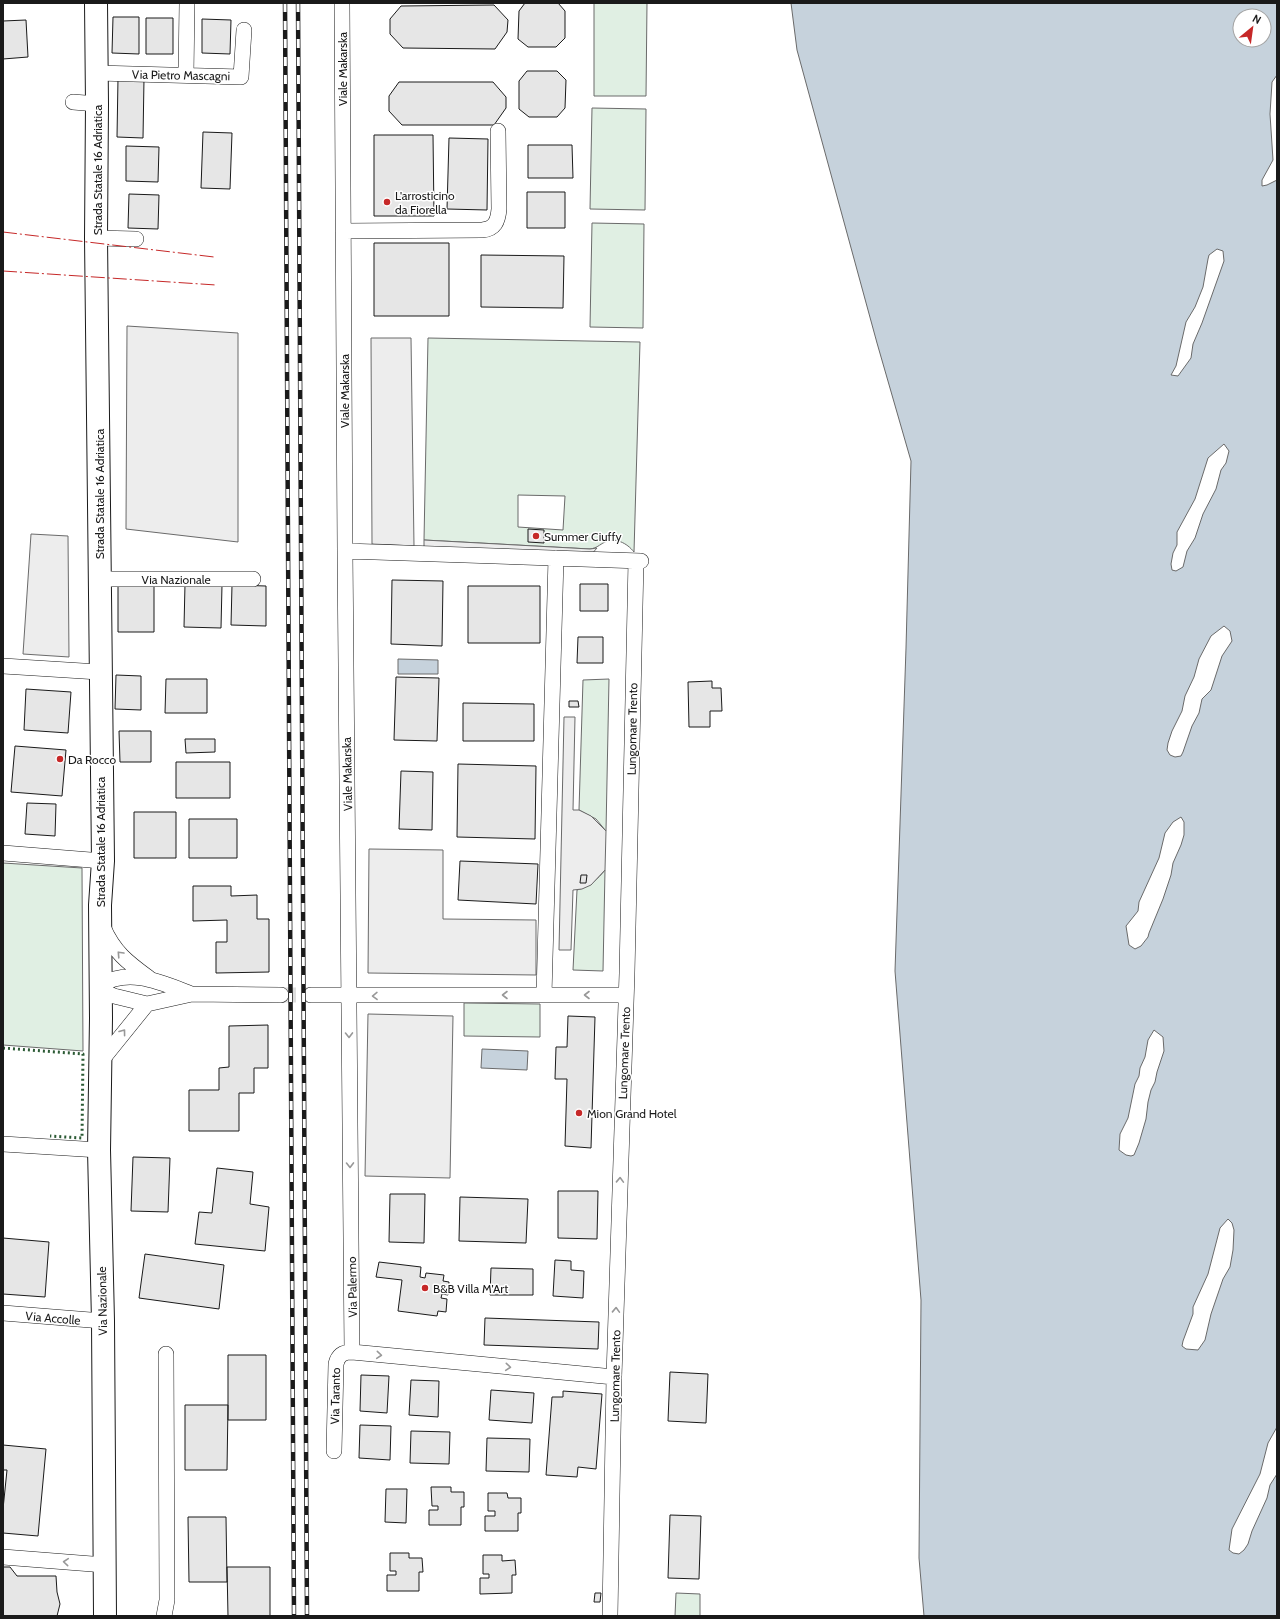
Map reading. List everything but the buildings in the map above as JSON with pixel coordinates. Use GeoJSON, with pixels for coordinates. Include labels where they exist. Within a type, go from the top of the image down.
{"type":"FeatureCollection","features":[{"type":"Feature","properties":{"kind":"main road","name":"Strada Statale 16 Adriatica"},"geometry":{"type":"LineString","coordinates":[[96,3],[96,238],[103,861],[100,920],[100,985]]}},
{"type":"Feature","properties":{"kind":"main road","name":"Via Nazionale"},"geometry":{"type":"LineString","coordinates":[[100,985],[101,1061],[99,1150],[103,1321],[105,1616]]}},
{"type":"Feature","properties":{"kind":"street"},"geometry":{"type":"LineString","coordinates":[[186,75],[187,3]]}},
{"type":"Feature","properties":{"kind":"street","name":"Viale Makarska"},"geometry":{"type":"LineString","coordinates":[[342,3],[348,996]]}},
{"type":"Feature","properties":{"kind":"street","name":"Via Pietro Mascagni"},"geometry":{"type":"LineString","coordinates":[[97,73],[242,77],[244,30]]}},
{"type":"Feature","properties":{"kind":"street"},"geometry":{"type":"LineString","coordinates":[[73,102],[97,104]]}},
{"type":"Feature","properties":{"kind":"street"},"geometry":{"type":"LineString","coordinates":[[343,231],[482,230],[492,227],[497,221],[499,208],[498,131]]}},
{"type":"Feature","properties":{"kind":"street"},"geometry":{"type":"LineString","coordinates":[[96,238],[136,239]]}},
{"type":"Feature","properties":{"kind":"street"},"geometry":{"type":"LineString","coordinates":[[345,551],[556,558],[544,995]]}},
{"type":"Feature","properties":{"kind":"street","name":"Lungomare Trento"},"geometry":{"type":"LineString","coordinates":[[556,558],[639,561],[614,1377],[610,1616]]}},
{"type":"Feature","properties":{"kind":"street","name":"Via Nazionale"},"geometry":{"type":"LineString","coordinates":[[99,579],[253,579]]}},
{"type":"Feature","properties":{"kind":"street"},"geometry":{"type":"LineString","coordinates":[[3,666],[100,672]]}},
{"type":"Feature","properties":{"kind":"street"},"geometry":{"type":"LineString","coordinates":[[3,853],[103,861]]}},
{"type":"Feature","properties":{"kind":"street"},"geometry":{"type":"LineString","coordinates":[[100,920],[110,943],[131,964],[150,978],[192,994]]}},
{"type":"Feature","properties":{"kind":"street"},"geometry":{"type":"LineString","coordinates":[[150,978],[120,977],[109,980],[100,985],[114,996],[146,1004],[192,994],[281,995]]}},
{"type":"Feature","properties":{"kind":"street"},"geometry":{"type":"LineString","coordinates":[[311,995],[626,995]]}},
{"type":"Feature","properties":{"kind":"street","name":"Via Palermo"},"geometry":{"type":"LineString","coordinates":[[348,996],[352,1352]]}},
{"type":"Feature","properties":{"kind":"street"},"geometry":{"type":"LineString","coordinates":[[101,1061],[146,1004]]}},
{"type":"Feature","properties":{"kind":"street"},"geometry":{"type":"LineString","coordinates":[[3,1144],[99,1150]]}},
{"type":"Feature","properties":{"kind":"street","name":"Via Accolle"},"geometry":{"type":"LineString","coordinates":[[3,1313],[103,1321]]}},
{"type":"Feature","properties":{"kind":"street"},"geometry":{"type":"LineString","coordinates":[[352,1352],[614,1377]]}},
{"type":"Feature","properties":{"kind":"street","name":"Via Taranto"},"geometry":{"type":"LineString","coordinates":[[334,1451],[336,1364],[340,1356],[345,1353],[352,1352]]}},
{"type":"Feature","properties":{"kind":"street"},"geometry":{"type":"LineString","coordinates":[[164,1616],[167,1600],[166,1354]]}},
{"type":"Feature","properties":{"kind":"street"},"geometry":{"type":"LineString","coordinates":[[3,1557],[105,1565]]}},
{"type":"Feature","properties":{"kind":"green space"},"geometry":{"type":"Polygon","coordinates":[[[594,3],[647,3],[646,96],[594,96],[594,3]]]}},
{"type":"Feature","properties":{"kind":"green space"},"geometry":{"type":"Polygon","coordinates":[[[592,108],[646,109],[645,210],[590,209],[592,108]]]}},
{"type":"Feature","properties":{"kind":"green space"},"geometry":{"type":"Polygon","coordinates":[[[592,223],[644,224],[643,328],[590,327],[592,223]]]}},
{"type":"Feature","properties":{"kind":"green space"},"geometry":{"type":"Polygon","coordinates":[[[428,338],[640,342],[634,552],[621,542],[613,540],[590,549],[424,540],[428,338]],[[518,495],[518,527],[563,530],[565,496],[518,495]]]}},
{"type":"Feature","properties":{"kind":"green space"},"geometry":{"type":"Polygon","coordinates":[[[609,679],[606,831],[596,819],[579,810],[583,680],[609,679]]]}},
{"type":"Feature","properties":{"kind":"green space"},"geometry":{"type":"Polygon","coordinates":[[[3,863],[82,868],[83,1051],[3,1045],[3,863]]]}},
{"type":"Feature","properties":{"kind":"green space"},"geometry":{"type":"Polygon","coordinates":[[[605,870],[603,971],[573,970],[577,890],[593,882],[605,870]]]}},
{"type":"Feature","properties":{"kind":"green space"},"geometry":{"type":"Polygon","coordinates":[[[464,1003],[540,1004],[540,1037],[464,1036],[464,1003]]]}},
{"type":"Feature","properties":{"kind":"green space"},"geometry":{"type":"Polygon","coordinates":[[[676,1593],[700,1594],[700,1616],[675,1616],[676,1593]]]}},
{"type":"Feature","properties":{"kind":"shaded area"},"geometry":{"type":"Polygon","coordinates":[[[791,3],[1277,3],[1277,1616],[924,1616],[919,1558],[921,1300],[895,971],[911,461],[877,343],[797,50],[791,3]]]}},
{"type":"Feature","properties":{"kind":"shaded area"},"geometry":{"type":"Polygon","coordinates":[[[127,326],[238,333],[238,542],[126,529],[127,326]]]}},
{"type":"Feature","properties":{"kind":"shaded area"},"geometry":{"type":"Polygon","coordinates":[[[371,338],[411,338],[414,546],[372,544],[371,338]]]}},
{"type":"Feature","properties":{"kind":"shaded area"},"geometry":{"type":"Polygon","coordinates":[[[31,534],[68,536],[69,657],[23,654],[31,534]]]}},
{"type":"Feature","properties":{"kind":"shaded area"},"geometry":{"type":"Polygon","coordinates":[[[424,540],[590,549],[597,548],[590,556],[424,547],[424,540]]]}},
{"type":"Feature","properties":{"kind":"shaded area"},"geometry":{"type":"Polygon","coordinates":[[[398,659],[438,660],[438,674],[398,674],[398,659]]]}},
{"type":"Feature","properties":{"kind":"shaded area"},"geometry":{"type":"Polygon","coordinates":[[[564,717],[575,717],[573,810],[579,810],[591,816],[606,831],[605,870],[591,885],[582,889],[573,890],[571,950],[559,950],[564,717]]]}},
{"type":"Feature","properties":{"kind":"shaded area"},"geometry":{"type":"Polygon","coordinates":[[[369,849],[443,850],[443,919],[536,920],[536,975],[368,973],[369,849]]]}},
{"type":"Feature","properties":{"kind":"shaded area"},"geometry":{"type":"Polygon","coordinates":[[[368,1014],[453,1016],[450,1178],[365,1176],[368,1014]]]}},
{"type":"Feature","properties":{"kind":"shaded area"},"geometry":{"type":"Polygon","coordinates":[[[482,1049],[528,1051],[527,1070],[481,1068],[482,1049]]]}},
{"type":"Feature","properties":{"kind":"pier"},"geometry":{"type":"Polygon","coordinates":[[[1277,75],[1277,180],[1262,186],[1262,180],[1273,160],[1270,114],[1272,82],[1277,75]]]}},
{"type":"Feature","properties":{"kind":"pier"},"geometry":{"type":"Polygon","coordinates":[[[1217,249],[1223,251],[1224,261],[1193,344],[1191,358],[1178,376],[1171,375],[1176,366],[1186,322],[1195,307],[1203,287],[1209,255],[1217,249]]]}},
{"type":"Feature","properties":{"kind":"pier"},"geometry":{"type":"Polygon","coordinates":[[[1224,444],[1229,451],[1226,463],[1221,470],[1216,489],[1203,514],[1195,538],[1187,551],[1183,567],[1176,571],[1172,570],[1171,564],[1173,553],[1177,545],[1177,532],[1195,499],[1208,458],[1224,444]]]}},
{"type":"Feature","properties":{"kind":"pier"},"geometry":{"type":"Polygon","coordinates":[[[1224,626],[1230,631],[1232,641],[1222,656],[1211,690],[1202,699],[1199,713],[1192,726],[1183,752],[1181,756],[1175,757],[1170,755],[1167,750],[1168,743],[1182,711],[1185,696],[1194,677],[1199,659],[1211,636],[1224,626]]]}},
{"type":"Feature","properties":{"kind":"pier"},"geometry":{"type":"Polygon","coordinates":[[[1181,817],[1184,822],[1184,835],[1173,863],[1171,875],[1163,899],[1148,937],[1141,946],[1135,949],[1129,945],[1126,926],[1138,911],[1139,902],[1159,858],[1165,833],[1173,822],[1181,817]]]}},
{"type":"Feature","properties":{"kind":"pier"},"geometry":{"type":"Polygon","coordinates":[[[1154,1030],[1163,1037],[1164,1051],[1155,1082],[1151,1090],[1146,1119],[1139,1143],[1134,1155],[1126,1155],[1119,1150],[1120,1134],[1128,1118],[1135,1084],[1145,1057],[1148,1040],[1154,1030]]]}},
{"type":"Feature","properties":{"kind":"pier"},"geometry":{"type":"Polygon","coordinates":[[[1228,1219],[1232,1223],[1234,1230],[1230,1267],[1223,1279],[1211,1314],[1205,1340],[1198,1350],[1186,1349],[1182,1346],[1193,1314],[1193,1307],[1208,1274],[1220,1228],[1228,1219]]]}},
{"type":"Feature","properties":{"kind":"pier"},"geometry":{"type":"Polygon","coordinates":[[[1277,1427],[1277,1474],[1270,1485],[1267,1498],[1252,1531],[1248,1544],[1239,1554],[1233,1553],[1229,1550],[1232,1529],[1260,1474],[1268,1443],[1277,1427]]]}},
{"type":"Feature","properties":{"kind":"tunnel"},"geometry":{"type":"LineString","coordinates":[[281,995],[311,995]]}},
{"type":"Feature","properties":{"kind":"railway"},"geometry":{"type":"LineString","coordinates":[[285,3],[294,1616]]}},
{"type":"Feature","properties":{"kind":"railway"},"geometry":{"type":"LineString","coordinates":[[298,3],[307,1616]]}},
{"type":"Feature","properties":{"kind":"hedge"},"geometry":{"type":"LineString","coordinates":[[3,1048],[83,1054],[82,1138],[50,1136]]}},
{"type":"Feature","properties":{"kind":"power"},"geometry":{"type":"LineString","coordinates":[[3,232],[214,257]]}},
{"type":"Feature","properties":{"kind":"power"},"geometry":{"type":"LineString","coordinates":[[3,271],[216,285]]}},
{"type":"Feature","properties":{"kind":"place","name":"L'arrosticino da Fiorella"},"geometry":{"type":"Point","coordinates":[387,202]}},
{"type":"Feature","properties":{"kind":"place","name":"Summer Ciuffy"},"geometry":{"type":"Point","coordinates":[536,536]}},
{"type":"Feature","properties":{"kind":"place","name":"Da Rocco"},"geometry":{"type":"Point","coordinates":[60,759]}},
{"type":"Feature","properties":{"kind":"place","name":"Mion Grand Hotel"},"geometry":{"type":"Point","coordinates":[579,1113]}},
{"type":"Feature","properties":{"kind":"place","name":"B&B Villa M'Art"},"geometry":{"type":"Point","coordinates":[425,1288]}}]}
